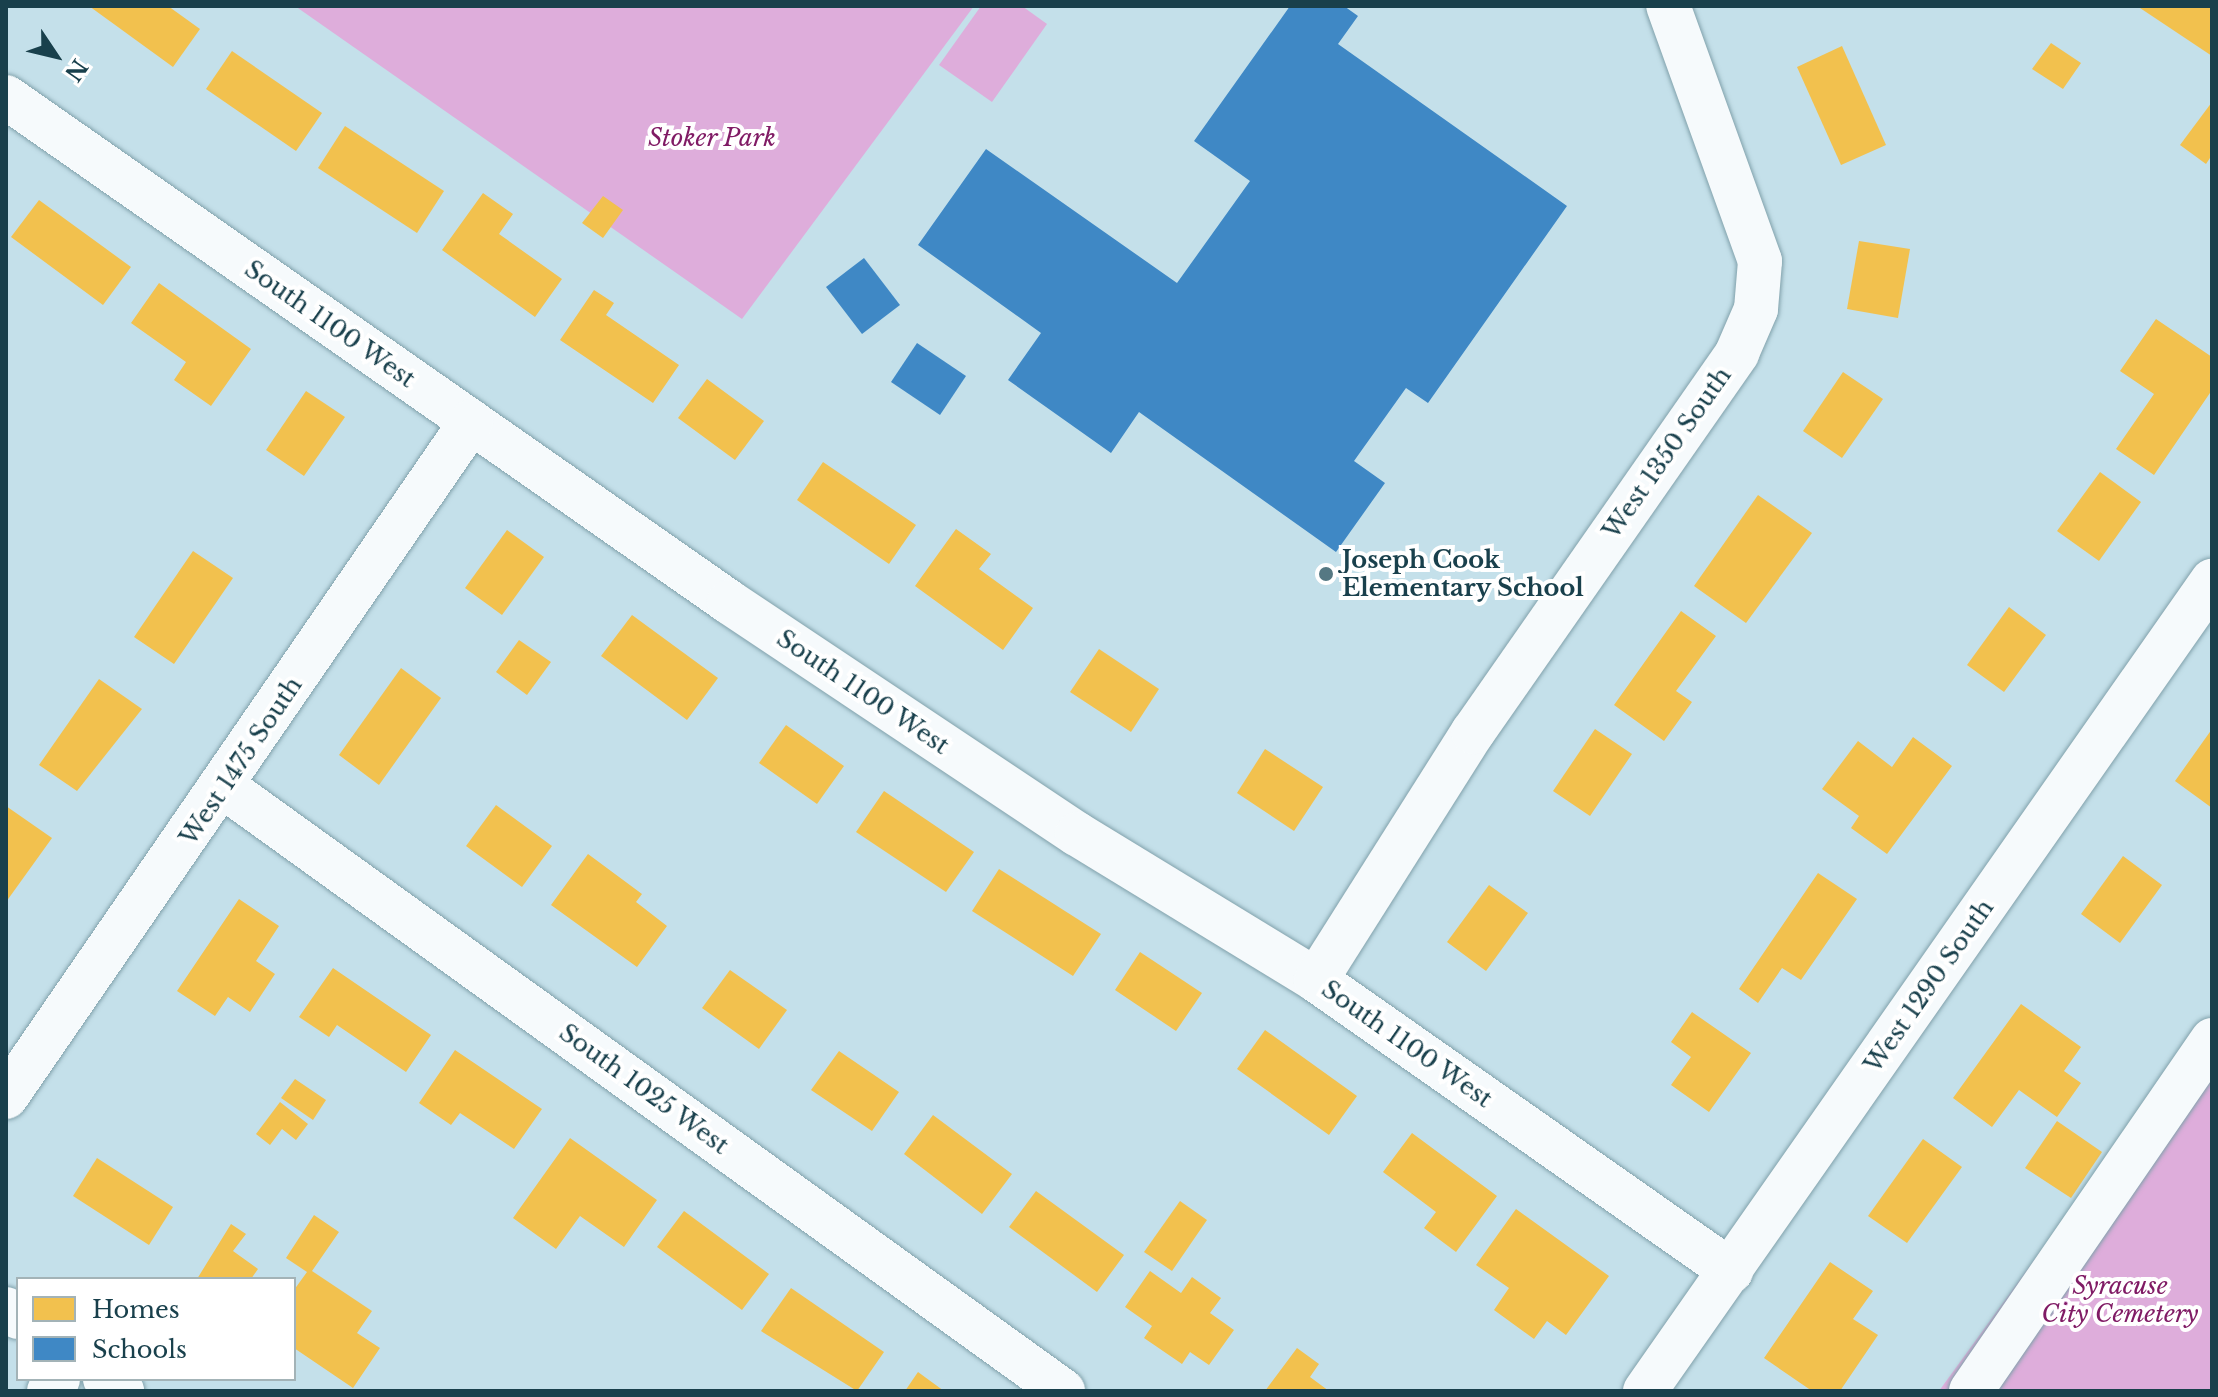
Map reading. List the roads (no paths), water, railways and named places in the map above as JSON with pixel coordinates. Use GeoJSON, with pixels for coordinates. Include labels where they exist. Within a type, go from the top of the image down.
{"type":"FeatureCollection","features":[{"type":"Feature","properties":{"kind":"street","name":"West 1350 South"},"geometry":{"type":"LineString","coordinates":[[1316,980],[1473,732],[1737,353],[1756,309],[1760,261],[1668,6]]}},
{"type":"Feature","properties":{"kind":"street","name":"South 1100 West"},"geometry":{"type":"LineString","coordinates":[[6,97],[471,422],[1077,834],[1316,980],[1731,1271]]}},
{"type":"Feature","properties":{"kind":"street","name":"West 1475 South"},"geometry":{"type":"LineString","coordinates":[[6,1097],[224,787],[471,422]]}},
{"type":"Feature","properties":{"kind":"street","name":"West 1290 South"},"geometry":{"type":"LineString","coordinates":[[1645,1391],[2212,581]]}},
{"type":"Feature","properties":{"kind":"street","name":"South 1025 West"},"geometry":{"type":"LineString","coordinates":[[224,787],[1063,1391]]}},
{"type":"Feature","properties":{"kind":"street"},"geometry":{"type":"LineString","coordinates":[[1971,1391],[2212,1040]]}},
{"type":"Feature","properties":{"kind":"place","name":"Joseph Cook Elementary School"},"geometry":{"type":"Point","coordinates":[1326,574]}},
{"type":"Feature","properties":{"kind":"park label","name":"Stoker Park"},"geometry":{"type":"Point","coordinates":[712,138]}},
{"type":"Feature","properties":{"kind":"park label","name":"Syracuse City Cemetery"},"geometry":{"type":"Point","coordinates":[2120,1300]}}]}
